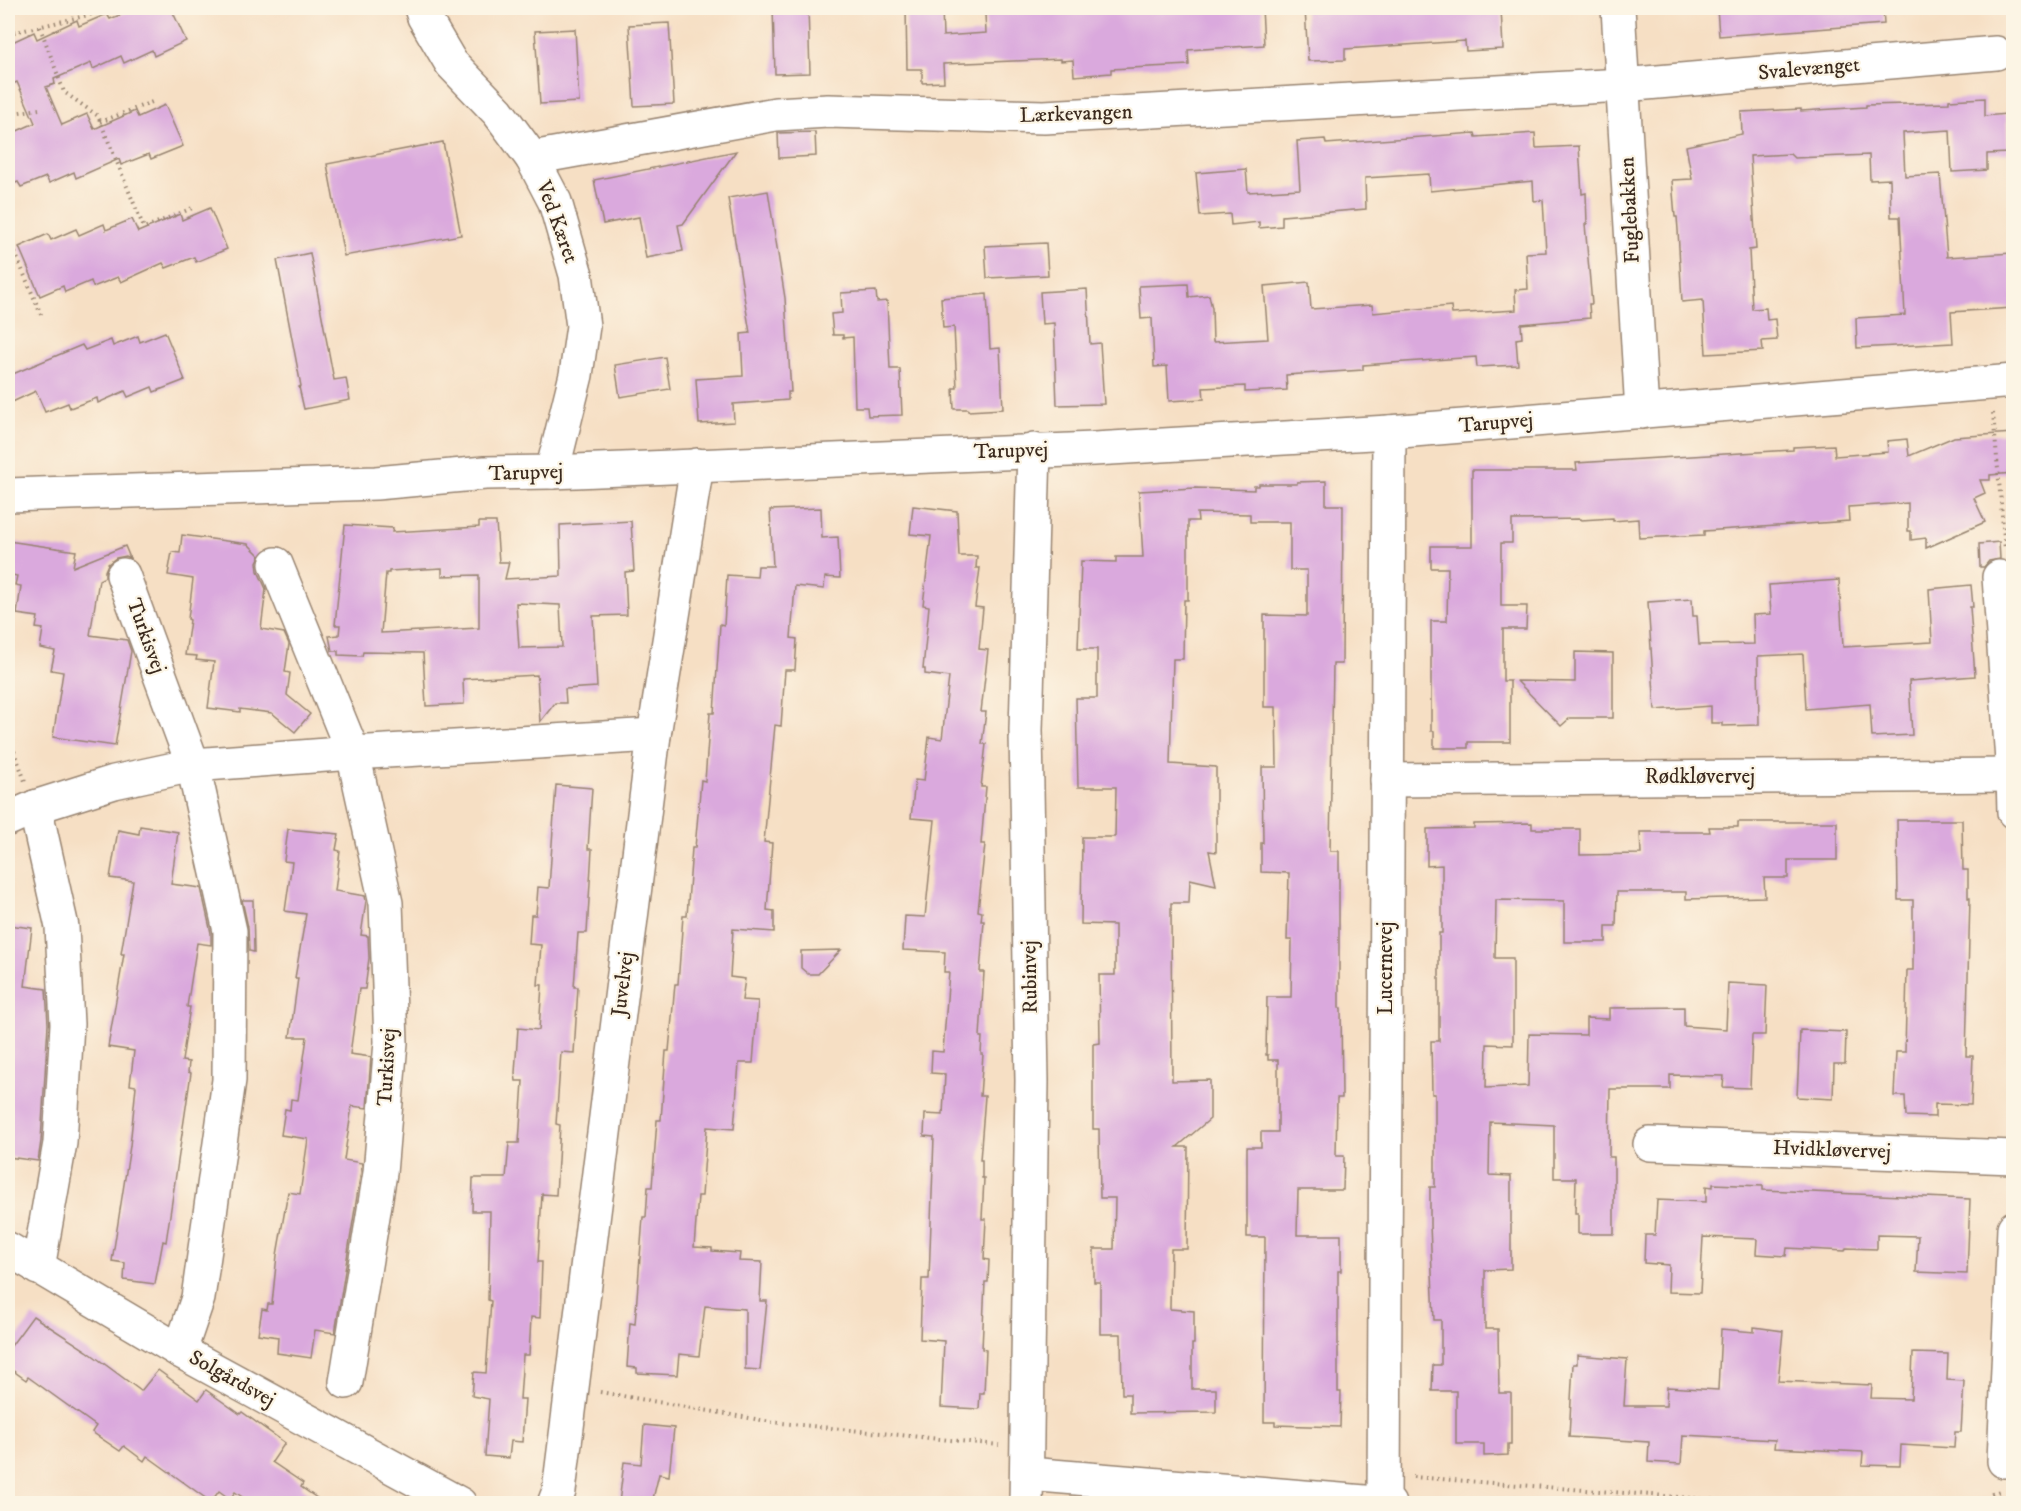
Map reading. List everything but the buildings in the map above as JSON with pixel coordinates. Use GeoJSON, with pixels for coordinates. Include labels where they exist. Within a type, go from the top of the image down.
{"type":"FeatureCollection","features":[{"type":"Feature","properties":{"kind":"street","name":"Ved Kæret"},"geometry":{"type":"LineString","coordinates":[[421,8],[424,17],[452,63],[498,112],[532,158],[555,202],[576,275],[583,326],[576,375],[552,472]]}},
{"type":"Feature","properties":{"kind":"street","name":"Fuglebakken"},"geometry":{"type":"LineString","coordinates":[[1618,8],[1642,412]]}},
{"type":"Feature","properties":{"kind":"street","name":"Svalevænget"},"geometry":{"type":"LineString","coordinates":[[1623,85],[1995,53]]}},
{"type":"Feature","properties":{"kind":"street","name":"Lærkevangen"},"geometry":{"type":"LineString","coordinates":[[532,158],[776,114],[828,111],[1044,117],[1623,85]]}},
{"type":"Feature","properties":{"kind":"street","name":"Tarupvej"},"geometry":{"type":"LineString","coordinates":[[8,495],[376,483],[485,473],[552,472],[1389,432],[2002,382]]}},
{"type":"Feature","properties":{"kind":"street","name":"Lucernevej"},"geometry":{"type":"LineString","coordinates":[[1384,1503],[1389,432]]}},
{"type":"Feature","properties":{"kind":"street","name":"Rubinvej"},"geometry":{"type":"LineString","coordinates":[[1027,1475],[1032,1081],[1026,730],[1034,450]]}},
{"type":"Feature","properties":{"kind":"street","name":"Juvelvej"},"geometry":{"type":"LineString","coordinates":[[554,1503],[559,1491],[654,735],[697,465]]}},
{"type":"Feature","properties":{"kind":"street","name":"Turkisvej"},"geometry":{"type":"LineString","coordinates":[[276,564],[353,753],[386,903],[391,1042],[380,1173],[346,1382]]}},
{"type":"Feature","properties":{"kind":"street","name":"Turkisvej"},"geometry":{"type":"LineString","coordinates":[[123,575],[193,765],[230,931],[230,1080],[198,1298],[180,1351]]}},
{"type":"Feature","properties":{"kind":"street"},"geometry":{"type":"LineString","coordinates":[[1999,577],[2013,775],[2013,812]]}},
{"type":"Feature","properties":{"kind":"street"},"geometry":{"type":"LineString","coordinates":[[39,1268],[60,1143],[68,1024],[62,927],[21,813],[114,782],[193,765],[654,735]]}},
{"type":"Feature","properties":{"kind":"street","name":"Rødkløvervej"},"geometry":{"type":"LineString","coordinates":[[1387,780],[2013,775]]}},
{"type":"Feature","properties":{"kind":"street","name":"Hvidkløvervej"},"geometry":{"type":"LineString","coordinates":[[1650,1144],[2013,1157]]}},
{"type":"Feature","properties":{"kind":"street"},"geometry":{"type":"LineString","coordinates":[[2004,1476],[2013,1228]]}},
{"type":"Feature","properties":{"kind":"street","name":"Solgårdsvej"},"geometry":{"type":"LineString","coordinates":[[8,1249],[180,1351],[460,1503]]}},
{"type":"Feature","properties":{"kind":"street"},"geometry":{"type":"LineString","coordinates":[[1027,1475],[1276,1499],[1389,1503]]}},
{"type":"Feature","properties":{"kind":"path"},"geometry":{"type":"LineString","coordinates":[[8,34],[118,8]]}},
{"type":"Feature","properties":{"kind":"path"},"geometry":{"type":"LineString","coordinates":[[40,27],[64,92],[98,116],[144,228],[195,207]]}},
{"type":"Feature","properties":{"kind":"path"},"geometry":{"type":"LineString","coordinates":[[100,122],[152,102]]}},
{"type":"Feature","properties":{"kind":"path"},"geometry":{"type":"LineString","coordinates":[[8,114],[39,109]]}},
{"type":"Feature","properties":{"kind":"path"},"geometry":{"type":"LineString","coordinates":[[8,236],[18,254],[42,317]]}},
{"type":"Feature","properties":{"kind":"path"},"geometry":{"type":"LineString","coordinates":[[1999,577],[2006,568],[2002,382]]}},
{"type":"Feature","properties":{"kind":"path"},"geometry":{"type":"LineString","coordinates":[[8,734],[21,813]]}},
{"type":"Feature","properties":{"kind":"path"},"geometry":{"type":"LineString","coordinates":[[572,1387],[772,1422],[1027,1475]]}},
{"type":"Feature","properties":{"kind":"path"},"geometry":{"type":"LineString","coordinates":[[1985,1503],[2004,1476]]}},
{"type":"Feature","properties":{"kind":"path"},"geometry":{"type":"LineString","coordinates":[[1618,1492],[1618,1503]]}}]}
